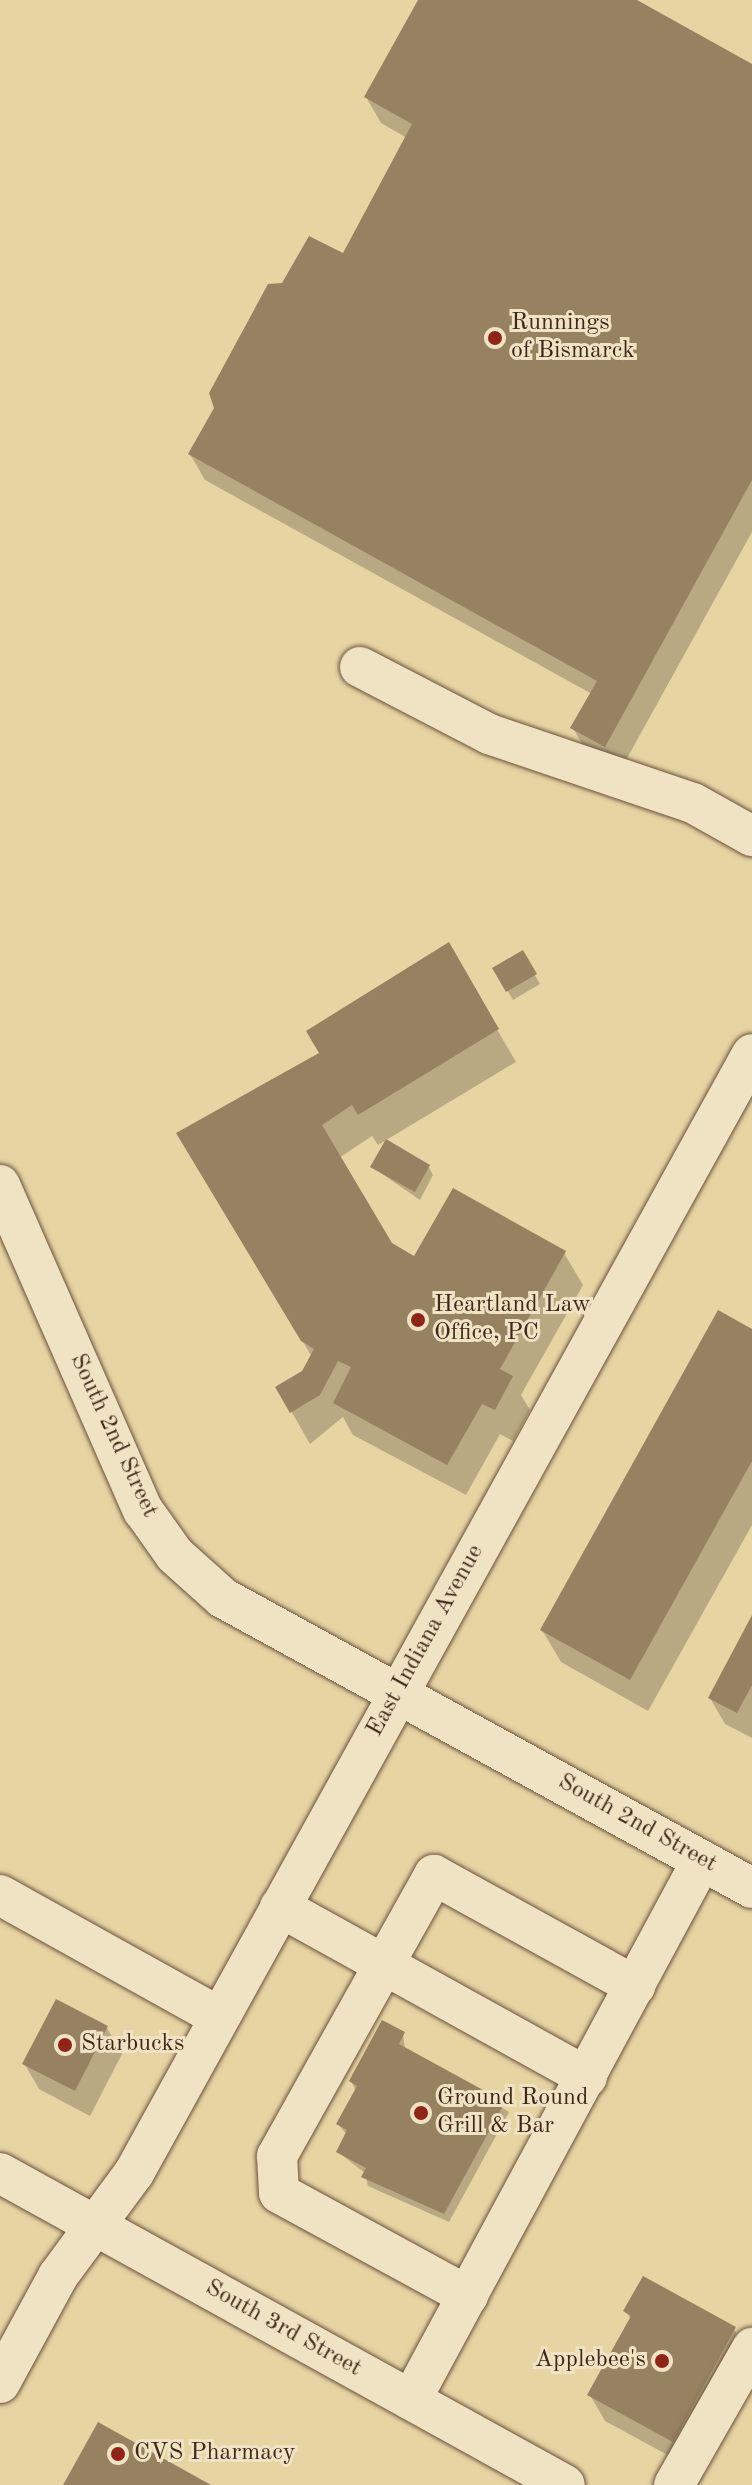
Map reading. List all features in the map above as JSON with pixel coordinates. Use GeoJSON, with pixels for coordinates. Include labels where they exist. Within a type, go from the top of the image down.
{"type":"FeatureCollection","features":[{"type":"Feature","properties":{"kind":"street"},"geometry":{"type":"LineString","coordinates":[[360,667],[489,734],[693,803],[752,836]]}},
{"type":"Feature","properties":{"kind":"street","name":"East Indiana Avenue"},"geometry":{"type":"LineString","coordinates":[[0,2383],[95,2225],[134,2173],[752,1054]]}},
{"type":"Feature","properties":{"kind":"street","name":"South 2nd Street"},"geometry":{"type":"LineString","coordinates":[[0,1185],[143,1510],[175,1555],[223,1598],[398,1691],[752,1888]]}},
{"type":"Feature","properties":{"kind":"street"},"geometry":{"type":"LineString","coordinates":[[411,2400],[702,1860]]}},
{"type":"Feature","properties":{"kind":"street"},"geometry":{"type":"LineString","coordinates":[[468,2296],[279,2193],[277,2156],[434,1875],[635,1986]]}},
{"type":"Feature","properties":{"kind":"street"},"geometry":{"type":"LineString","coordinates":[[0,1895],[219,2017]]}},
{"type":"Feature","properties":{"kind":"street"},"geometry":{"type":"LineString","coordinates":[[280,1907],[587,2077]]}},
{"type":"Feature","properties":{"kind":"street","name":"South 3rd Street"},"geometry":{"type":"LineString","coordinates":[[0,2173],[565,2485]]}},
{"type":"Feature","properties":{"kind":"street"},"geometry":{"type":"LineString","coordinates":[[674,2485],[752,2348]]}},
{"type":"Feature","properties":{"kind":"building","name":"Runnings of Bismarck"},"geometry":{"type":"Polygon","coordinates":[[[418,0],[637,0],[752,64],[752,480],[605,747],[570,728],[597,681],[188,454],[214,408],[209,393],[268,284],[282,283],[309,236],[343,253],[412,124],[364,97],[418,0]]]}},
{"type":"Feature","properties":{"kind":"building"},"geometry":{"type":"Polygon","coordinates":[[[449,942],[499,1029],[358,1115],[352,1105],[322,1125],[392,1243],[414,1256],[453,1188],[566,1251],[500,1369],[513,1376],[495,1410],[482,1404],[447,1465],[333,1403],[351,1367],[338,1361],[320,1395],[290,1413],[275,1387],[302,1371],[314,1349],[301,1341],[176,1133],[319,1053],[306,1031],[449,942]]]}},
{"type":"Feature","properties":{"kind":"building"},"geometry":{"type":"Polygon","coordinates":[[[523,950],[537,974],[506,992],[492,968],[523,950]]]}},
{"type":"Feature","properties":{"kind":"building"},"geometry":{"type":"Polygon","coordinates":[[[386,1139],[430,1165],[415,1192],[370,1167],[386,1139]]]}},
{"type":"Feature","properties":{"kind":"building"},"geometry":{"type":"Polygon","coordinates":[[[718,1310],[752,1329],[752,1461],[630,1680],[540,1630],[718,1310]]]}},
{"type":"Feature","properties":{"kind":"building"},"geometry":{"type":"Polygon","coordinates":[[[752,1615],[752,1685],[737,1713],[708,1698],[752,1615]]]}},
{"type":"Feature","properties":{"kind":"building","name":"Starbucks"},"geometry":{"type":"Polygon","coordinates":[[[56,1999],[108,2026],[75,2091],[22,2064],[56,1999]]]}},
{"type":"Feature","properties":{"kind":"building","name":"Ground Round Grill & Bar"},"geometry":{"type":"Polygon","coordinates":[[[382,2020],[405,2032],[399,2044],[505,2102],[444,2214],[361,2177],[366,2168],[336,2152],[347,2130],[336,2124],[357,2086],[349,2081],[382,2020]]]}},
{"type":"Feature","properties":{"kind":"building","name":"Applebee's"},"geometry":{"type":"Polygon","coordinates":[[[643,2276],[736,2327],[673,2442],[587,2395],[631,2316],[623,2311],[643,2276]]]}},
{"type":"Feature","properties":{"kind":"building","name":"CVS Pharmacy"},"geometry":{"type":"Polygon","coordinates":[[[98,2422],[211,2485],[63,2485],[98,2422]]]}},
{"type":"Feature","properties":{"kind":"place","name":"Runnings of Bismarck"},"geometry":{"type":"Point","coordinates":[495,338]}},
{"type":"Feature","properties":{"kind":"place","name":"Heartland Law Office, PC"},"geometry":{"type":"Point","coordinates":[418,1320]}},
{"type":"Feature","properties":{"kind":"place","name":"Starbucks"},"geometry":{"type":"Point","coordinates":[65,2045]}},
{"type":"Feature","properties":{"kind":"place","name":"Ground Round Grill & Bar"},"geometry":{"type":"Point","coordinates":[421,2113]}},
{"type":"Feature","properties":{"kind":"place","name":"Applebee's"},"geometry":{"type":"Point","coordinates":[662,2361]}},
{"type":"Feature","properties":{"kind":"place","name":"CVS Pharmacy"},"geometry":{"type":"Point","coordinates":[118,2454]}}]}
